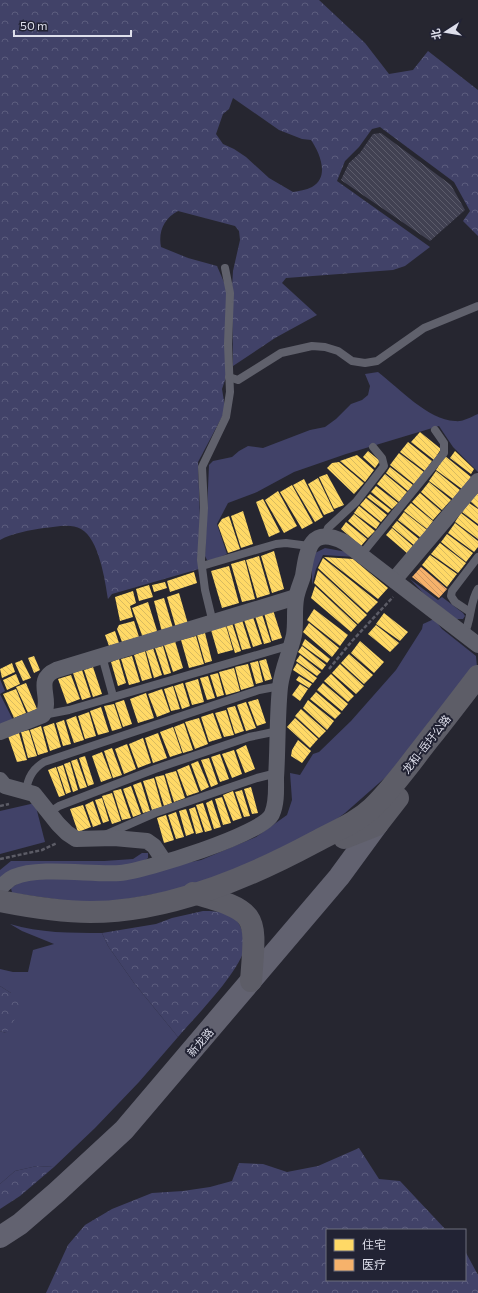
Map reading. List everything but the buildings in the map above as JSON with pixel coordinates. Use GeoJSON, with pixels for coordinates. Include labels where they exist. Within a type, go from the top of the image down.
{"type":"FeatureCollection","features":[{"type":"Feature","properties":{"kind":"highway","name":"龙和-岳圩公路"},"geometry":{"type":"LineString","coordinates":[[374,817],[401,777],[478,676]]}},
{"type":"Feature","properties":{"kind":"highway","name":"龙和-岳圩公路"},"geometry":{"type":"LineString","coordinates":[[374,817],[478,698]]}},
{"type":"Feature","properties":{"kind":"highway"},"geometry":{"type":"LineString","coordinates":[[0,901],[62,911],[91,912],[138,907],[200,895],[268,878],[333,842],[355,834],[374,817]]}},
{"type":"Feature","properties":{"kind":"highway"},"geometry":{"type":"LineString","coordinates":[[0,911],[59,921],[90,922],[139,918],[165,912],[200,895],[279,861],[348,825],[374,817]]}},
{"type":"Feature","properties":{"kind":"highway"},"geometry":{"type":"LineString","coordinates":[[200,895],[227,902],[240,908],[250,918],[254,929],[252,972]]}},
{"type":"Feature","properties":{"kind":"main road","name":"新龙路"},"geometry":{"type":"LineString","coordinates":[[0,1222],[53,1180],[109,1127],[252,972],[272,954],[339,877],[374,817]]}},
{"type":"Feature","properties":{"kind":"main road","name":"新龙路"},"geometry":{"type":"LineString","coordinates":[[0,1237],[20,1224],[47,1201],[124,1130],[252,972],[340,858],[355,834]]}},
{"type":"Feature","properties":{"kind":"street"},"geometry":{"type":"LineString","coordinates":[[396,587],[478,481]]}},
{"type":"Feature","properties":{"kind":"street"},"geometry":{"type":"LineString","coordinates":[[0,888],[14,877],[24,875],[55,872],[119,873],[148,867],[225,842],[265,822],[272,815],[275,805],[277,773],[280,686],[284,663],[294,634],[296,597],[309,546],[315,539],[325,536],[336,538],[361,555],[396,587],[478,645]]}},
{"type":"Feature","properties":{"kind":"street"},"geometry":{"type":"LineString","coordinates":[[0,732],[43,715],[47,703],[44,685],[45,678],[49,673],[296,597]]}},
{"type":"Feature","properties":{"kind":"street"},"geometry":{"type":"LineString","coordinates":[[0,780],[5,786],[34,794],[67,833],[76,839],[99,838],[147,841],[154,846],[164,861]]}},
{"type":"Feature","properties":{"kind":"lane"},"geometry":{"type":"LineString","coordinates":[[213,623],[205,590],[201,553],[204,508],[202,467],[226,417],[230,392],[228,344],[230,293],[225,268]]}},
{"type":"Feature","properties":{"kind":"lane"},"geometry":{"type":"LineString","coordinates":[[229,377],[238,380],[281,353],[312,346],[325,347],[338,351],[352,361],[366,363],[377,360],[424,328],[478,306]]}},
{"type":"Feature","properties":{"kind":"lane"},"geometry":{"type":"LineString","coordinates":[[361,555],[444,453],[444,443],[435,430]]}},
{"type":"Feature","properties":{"kind":"lane"},"geometry":{"type":"LineString","coordinates":[[325,536],[328,528],[356,502],[384,466],[382,458],[372,448]]}},
{"type":"Feature","properties":{"kind":"lane"},"geometry":{"type":"LineString","coordinates":[[202,566],[276,544],[286,543],[309,546]]}},
{"type":"Feature","properties":{"kind":"lane"},"geometry":{"type":"LineString","coordinates":[[470,612],[455,602],[451,596],[452,591],[478,557]]}},
{"type":"Feature","properties":{"kind":"lane"},"geometry":{"type":"LineString","coordinates":[[464,634],[468,623],[472,602],[478,589]]}},
{"type":"Feature","properties":{"kind":"lane"},"geometry":{"type":"LineString","coordinates":[[43,715],[69,710],[291,645]]}},
{"type":"Feature","properties":{"kind":"lane"},"geometry":{"type":"LineString","coordinates":[[102,656],[113,696]]}},
{"type":"Feature","properties":{"kind":"lane"},"geometry":{"type":"LineString","coordinates":[[26,791],[30,776],[37,766],[44,762],[259,690],[280,686]]}},
{"type":"Feature","properties":{"kind":"lane"},"geometry":{"type":"LineString","coordinates":[[50,812],[59,806],[155,769],[262,733],[278,731]]}},
{"type":"Feature","properties":{"kind":"lane"},"geometry":{"type":"LineString","coordinates":[[99,838],[155,813],[257,778],[277,773]]}},
{"type":"Feature","properties":{"kind":"path"},"geometry":{"type":"LineString","coordinates":[[329,669],[352,641],[394,596],[396,587]]}},
{"type":"Feature","properties":{"kind":"path"},"geometry":{"type":"LineString","coordinates":[[0,859],[42,850],[55,845],[67,833]]}},
{"type":"Feature","properties":{"kind":"green space"},"geometry":{"type":"Polygon","coordinates":[[[0,0],[319,0],[365,43],[389,74],[413,70],[428,51],[478,90],[478,236],[463,221],[470,211],[454,182],[380,127],[372,129],[359,147],[345,161],[337,181],[430,247],[405,266],[393,270],[286,278],[282,283],[317,315],[275,338],[233,366],[232,287],[233,271],[240,240],[239,231],[235,226],[178,211],[169,217],[163,226],[160,236],[161,247],[188,258],[217,266],[227,289],[226,377],[222,389],[225,407],[224,413],[198,462],[200,520],[199,569],[112,594],[108,599],[103,571],[97,551],[87,534],[81,529],[73,526],[58,526],[28,531],[0,540],[0,0]],[[233,98],[229,109],[223,114],[216,134],[223,144],[246,157],[269,178],[293,192],[312,187],[321,177],[322,171],[320,158],[314,145],[311,140],[302,139],[279,130],[233,98]]]}},
{"type":"Feature","properties":{"kind":"green space"},"geometry":{"type":"Polygon","coordinates":[[[378,372],[414,402],[435,415],[445,419],[461,421],[478,414],[478,472],[453,447],[439,426],[346,454],[294,472],[257,492],[228,503],[217,524],[227,554],[210,561],[207,560],[205,556],[209,465],[213,461],[232,457],[248,446],[263,448],[310,430],[325,427],[336,419],[351,404],[362,400],[368,395],[370,386],[365,374],[378,372]]]}},
{"type":"Feature","properties":{"kind":"green space"},"geometry":{"type":"Polygon","coordinates":[[[325,548],[347,552],[355,557],[323,555],[316,569],[312,585],[312,565],[315,553],[325,548]]]}},
{"type":"Feature","properties":{"kind":"green space"},"geometry":{"type":"Polygon","coordinates":[[[410,579],[438,600],[442,597],[463,613],[465,616],[463,619],[456,619],[423,593],[410,579]]]}},
{"type":"Feature","properties":{"kind":"green space"},"geometry":{"type":"Polygon","coordinates":[[[434,619],[442,629],[476,656],[477,667],[387,776],[345,813],[330,824],[210,884],[116,901],[68,901],[12,893],[11,888],[22,881],[170,866],[201,860],[256,837],[287,815],[292,800],[290,773],[300,775],[313,754],[319,752],[351,721],[396,670],[422,629],[423,624],[434,619]]]}},
{"type":"Feature","properties":{"kind":"green space"},"geometry":{"type":"Polygon","coordinates":[[[0,679],[5,691],[0,694],[0,679]]]}},
{"type":"Feature","properties":{"kind":"green space"},"geometry":{"type":"Polygon","coordinates":[[[0,694],[14,722],[0,724],[0,694]]]}},
{"type":"Feature","properties":{"kind":"green space"},"geometry":{"type":"Polygon","coordinates":[[[35,803],[45,842],[0,854],[0,811],[35,803]]]}},
{"type":"Feature","properties":{"kind":"green space"},"geometry":{"type":"Polygon","coordinates":[[[142,853],[148,853],[148,858],[137,866],[0,879],[0,870],[11,861],[104,861],[133,859],[142,853]]]}},
{"type":"Feature","properties":{"kind":"green space"},"geometry":{"type":"Polygon","coordinates":[[[203,911],[216,911],[232,916],[240,925],[245,946],[242,956],[227,981],[178,1037],[134,983],[108,946],[102,933],[156,924],[172,918],[203,911]]]}},
{"type":"Feature","properties":{"kind":"green space"},"geometry":{"type":"Polygon","coordinates":[[[10,924],[44,931],[67,933],[102,933],[108,946],[134,983],[178,1037],[139,1082],[95,1128],[54,1167],[37,1166],[15,1171],[0,1184],[0,1031],[6,1033],[11,993],[0,986],[0,969],[13,972],[28,972],[33,950],[54,944],[22,931],[10,924]]]}},
{"type":"Feature","properties":{"kind":"green space"},"geometry":{"type":"Polygon","coordinates":[[[0,986],[11,993],[20,1004],[15,1019],[6,1033],[0,1031],[0,986]]]}},
{"type":"Feature","properties":{"kind":"green space"},"geometry":{"type":"Polygon","coordinates":[[[359,1148],[379,1179],[400,1181],[445,1229],[326,1229],[326,1281],[466,1281],[466,1253],[478,1275],[478,1293],[46,1293],[68,1245],[85,1225],[112,1209],[152,1193],[183,1191],[210,1187],[232,1181],[239,1163],[263,1164],[287,1172],[318,1166],[359,1148]]]}},
{"type":"Feature","properties":{"kind":"green space"},"geometry":{"type":"Polygon","coordinates":[[[37,1166],[54,1167],[20,1196],[0,1209],[0,1184],[15,1171],[37,1166]]]}}]}
